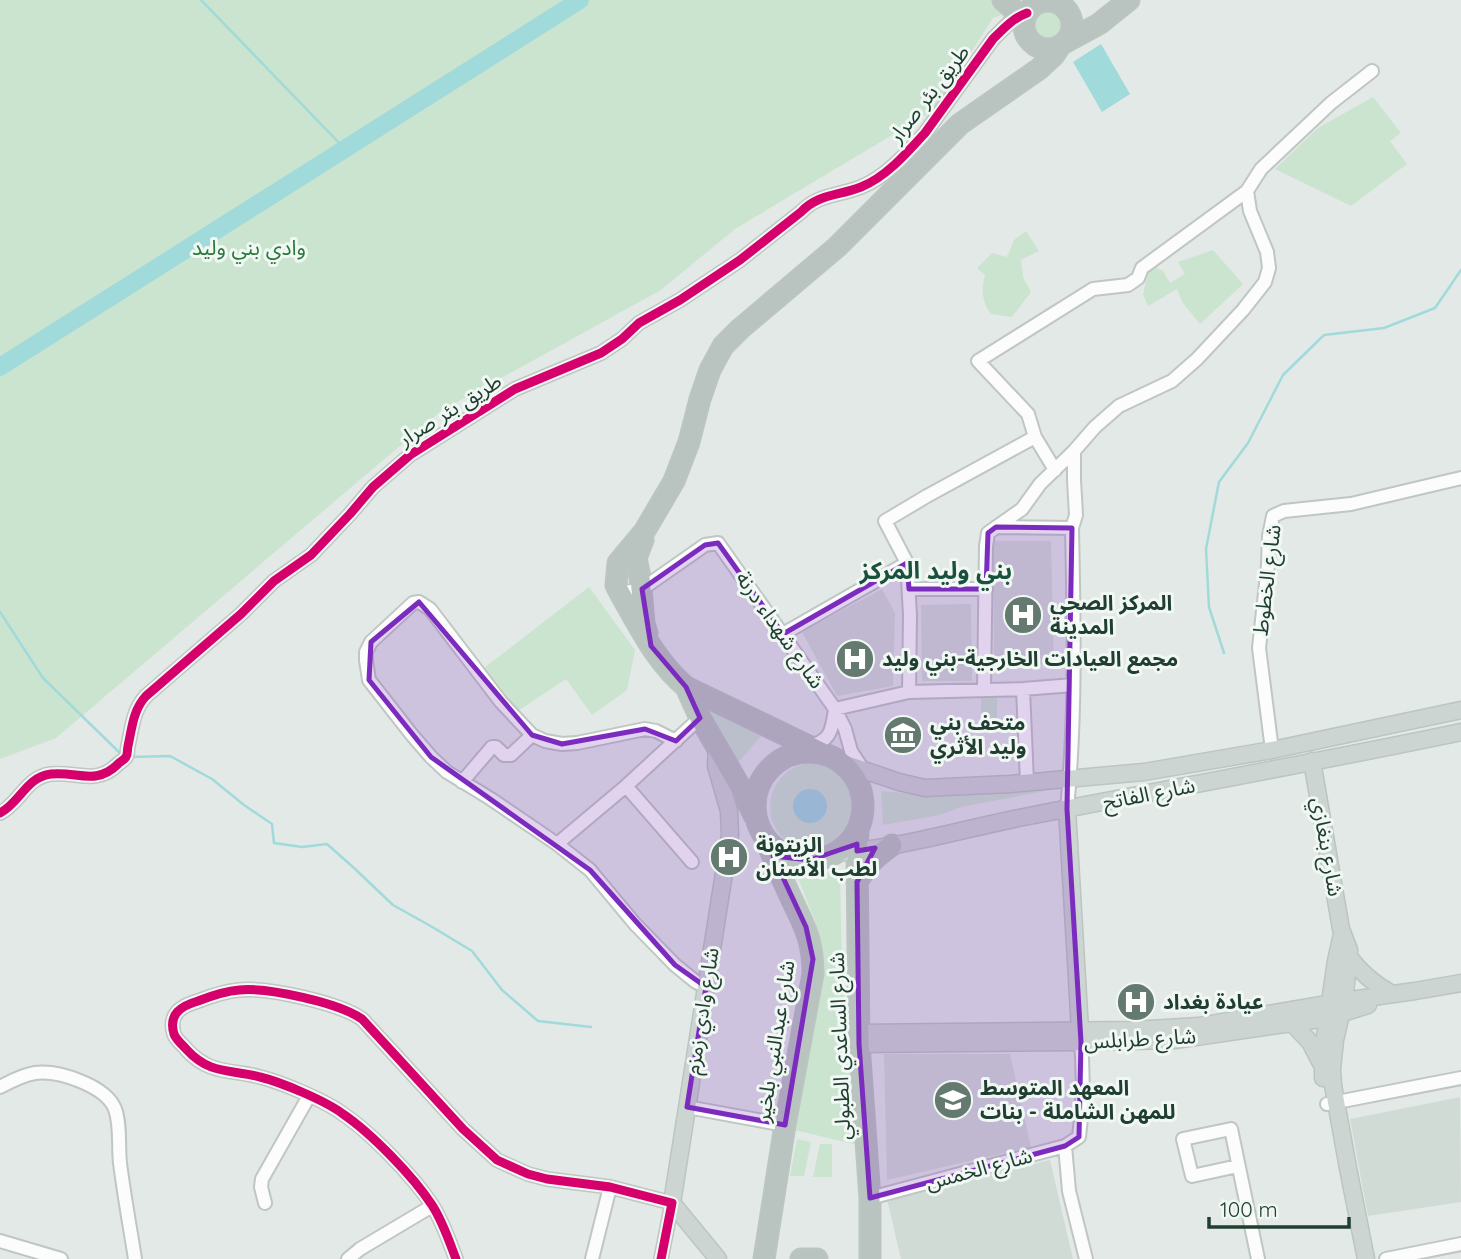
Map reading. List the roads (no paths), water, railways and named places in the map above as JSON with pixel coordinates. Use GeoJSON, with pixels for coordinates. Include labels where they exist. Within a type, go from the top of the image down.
{"type":"FeatureCollection","features":[{"type":"Feature","properties":{"kind":"highway"},"geometry":{"type":"LineString","coordinates":[[1003,0],[1025,24],[1037,47],[1045,49],[1052,49],[1088,32],[1124,4]]}},
{"type":"Feature","properties":{"kind":"highway"},"geometry":{"type":"LineString","coordinates":[[1022,81],[1030,62],[1025,24],[1038,3],[1056,3],[1073,12],[1090,14],[1124,4]]}},
{"type":"Feature","properties":{"kind":"highway"},"geometry":{"type":"LineString","coordinates":[[843,763],[686,687],[673,676],[651,646],[620,593],[616,585],[617,569],[629,562],[674,481],[710,370],[723,346],[837,247],[960,124],[1046,62],[1069,37],[1072,22],[1070,15],[1056,3]]}},
{"type":"Feature","properties":{"kind":"highway"},"geometry":{"type":"LineString","coordinates":[[629,562],[642,589],[644,623],[651,646]]}},
{"type":"Feature","properties":{"kind":"highway","name":"شارع عبدالنبي بلخير"},"geometry":{"type":"LineString","coordinates":[[686,687],[761,829],[806,928],[813,959],[813,974],[764,1259]]}},
{"type":"Feature","properties":{"kind":"highway"},"geometry":{"type":"LineString","coordinates":[[815,750],[791,755],[766,773],[757,791],[755,805],[761,829],[780,852],[795,858],[810,860],[847,852]]}},
{"type":"Feature","properties":{"kind":"highway","name":"شارع الساعدي الطبولي"},"geometry":{"type":"LineString","coordinates":[[843,763],[857,779],[863,796],[863,814],[847,852],[857,882],[859,1038],[870,1198],[870,1259]]}},
{"type":"Feature","properties":{"kind":"highway"},"geometry":{"type":"LineString","coordinates":[[857,882],[875,857],[892,845]]}},
{"type":"Feature","properties":{"kind":"highway"},"geometry":{"type":"LineString","coordinates":[[801,1259],[817,1259]]}},
{"type":"Feature","properties":{"kind":"main road","name":"شارع الفاتح"},"geometry":{"type":"LineString","coordinates":[[843,763],[925,788],[1144,772],[1272,750],[1461,710]]}},
{"type":"Feature","properties":{"kind":"main road","name":"شارع الفاتح"},"geometry":{"type":"LineString","coordinates":[[847,852],[1461,732]]}},
{"type":"Feature","properties":{"kind":"main road","name":"شارع وادي زمزم"},"geometry":{"type":"LineString","coordinates":[[671,1203],[730,835],[729,811],[716,766],[717,748]]}},
{"type":"Feature","properties":{"kind":"main road","name":"شارع بنغازي"},"geometry":{"type":"LineString","coordinates":[[1312,761],[1342,933]]}},
{"type":"Feature","properties":{"kind":"main road"},"geometry":{"type":"LineString","coordinates":[[1169,769],[1170,790]]}},
{"type":"Feature","properties":{"kind":"main road"},"geometry":{"type":"LineString","coordinates":[[1067,809],[1081,1036]]}},
{"type":"Feature","properties":{"kind":"main road"},"geometry":{"type":"LineString","coordinates":[[1322,1065],[1349,957],[1342,933]]}},
{"type":"Feature","properties":{"kind":"main road"},"geometry":{"type":"LineString","coordinates":[[1342,933],[1332,984],[1337,1032],[1332,1069],[1331,1122],[1348,1168],[1366,1259]]}},
{"type":"Feature","properties":{"kind":"main road"},"geometry":{"type":"LineString","coordinates":[[1349,957],[1358,970],[1392,994]]}},
{"type":"Feature","properties":{"kind":"main road","name":"شارع طرابلس"},"geometry":{"type":"LineString","coordinates":[[859,1038],[1081,1036],[1175,1040],[1292,1023],[1392,994],[1461,983]]}},
{"type":"Feature","properties":{"kind":"main road"},"geometry":{"type":"LineString","coordinates":[[1310,1007],[1319,1001],[1332,984]]}},
{"type":"Feature","properties":{"kind":"main road","name":"شارع طرابلس"},"geometry":{"type":"LineString","coordinates":[[1081,1036],[1199,1026],[1310,1007],[1335,1009],[1367,1006],[1415,991]]}},
{"type":"Feature","properties":{"kind":"main road"},"geometry":{"type":"LineString","coordinates":[[1337,1032],[1367,1006]]}},
{"type":"Feature","properties":{"kind":"main road"},"geometry":{"type":"LineString","coordinates":[[1292,1023],[1310,1042],[1322,1065],[1331,1103]]}},
{"type":"Feature","properties":{"kind":"main road"},"geometry":{"type":"LineString","coordinates":[[671,1203],[718,1259]]}},
{"type":"Feature","properties":{"kind":"street","name":"طريق بئر صرار"},"geometry":{"type":"LineString","coordinates":[[0,813],[8,809],[29,784],[39,777],[51,774],[98,777],[112,770],[126,757],[139,703],[241,614],[274,581],[311,555],[373,487],[410,455],[515,389],[601,353],[639,323],[680,300],[740,260],[809,204],[863,186],[876,178],[925,134],[993,39],[1025,24]]}},
{"type":"Feature","properties":{"kind":"street"},"geometry":{"type":"LineString","coordinates":[[1055,470],[1035,437],[1028,414],[978,361],[1093,289],[1128,285],[1138,278],[1142,268],[1247,191],[1261,169],[1331,103],[1372,71]]}},
{"type":"Feature","properties":{"kind":"street"},"geometry":{"type":"LineString","coordinates":[[984,689],[988,533],[1022,509],[1040,484],[1119,406],[1172,381],[1197,359],[1265,282],[1269,268],[1268,252],[1250,211],[1247,191]]}},
{"type":"Feature","properties":{"kind":"street"},"geometry":{"type":"LineString","coordinates":[[909,692],[907,563],[885,521],[1035,437]]}},
{"type":"Feature","properties":{"kind":"street"},"geometry":{"type":"LineString","coordinates":[[1067,809],[1073,685],[1072,528],[1076,515],[1074,451]]}},
{"type":"Feature","properties":{"kind":"street","name":"شارع الخطوط"},"geometry":{"type":"LineString","coordinates":[[1272,750],[1259,648],[1273,516],[1284,511],[1351,504],[1461,478]]}},
{"type":"Feature","properties":{"kind":"street"},"geometry":{"type":"LineString","coordinates":[[996,527],[1072,528]]}},
{"type":"Feature","properties":{"kind":"street","name":"شارع شهداء درنة"},"geometry":{"type":"LineString","coordinates":[[667,571],[705,545],[718,543],[835,709],[845,729],[851,751],[864,771]]}},
{"type":"Feature","properties":{"kind":"street"},"geometry":{"type":"LineString","coordinates":[[629,562],[667,571]]}},
{"type":"Feature","properties":{"kind":"street"},"geometry":{"type":"LineString","coordinates":[[783,634],[907,563]]}},
{"type":"Feature","properties":{"kind":"street"},"geometry":{"type":"LineString","coordinates":[[620,593],[642,589],[667,571]]}},
{"type":"Feature","properties":{"kind":"street"},"geometry":{"type":"LineString","coordinates":[[909,589],[986,589]]}},
{"type":"Feature","properties":{"kind":"street"},"geometry":{"type":"LineString","coordinates":[[676,741],[656,730],[645,729],[562,744],[532,735],[501,702],[430,610],[419,602],[413,603],[370,642],[366,652],[369,680],[431,757],[447,772],[557,844],[590,870],[635,924],[675,965],[695,982],[706,987]]}},
{"type":"Feature","properties":{"kind":"street"},"geometry":{"type":"LineString","coordinates":[[815,750],[827,738],[835,709],[909,692],[1073,685]]}},
{"type":"Feature","properties":{"kind":"street"},"geometry":{"type":"LineString","coordinates":[[1023,689],[1027,782]]}},
{"type":"Feature","properties":{"kind":"street"},"geometry":{"type":"LineString","coordinates":[[557,844],[700,718]]}},
{"type":"Feature","properties":{"kind":"street"},"geometry":{"type":"LineString","coordinates":[[462,782],[492,747],[496,747],[504,755],[511,755],[532,735]]}},
{"type":"Feature","properties":{"kind":"street"},"geometry":{"type":"LineString","coordinates":[[626,786],[692,862]]}},
{"type":"Feature","properties":{"kind":"street"},"geometry":{"type":"LineString","coordinates":[[456,1259],[445,1229],[417,1185],[358,1125],[341,1112],[261,1077],[214,1069],[196,1060],[175,1036],[172,1022],[176,1012],[184,1005],[219,994],[257,989],[280,992],[353,1013],[362,1019],[463,1129],[497,1160],[547,1179],[610,1187],[671,1203],[661,1259]]}},
{"type":"Feature","properties":{"kind":"street"},"geometry":{"type":"LineString","coordinates":[[1081,1036],[1080,1131],[1079,1137],[1065,1146],[1069,1191],[1086,1259]]}},
{"type":"Feature","properties":{"kind":"street"},"geometry":{"type":"LineString","coordinates":[[0,1087],[24,1076],[44,1072],[62,1075],[82,1083],[99,1090],[110,1099],[116,1111],[120,1162],[135,1259]]}},
{"type":"Feature","properties":{"kind":"street"},"geometry":{"type":"LineString","coordinates":[[1331,1103],[1461,1078]]}},
{"type":"Feature","properties":{"kind":"street"},"geometry":{"type":"LineString","coordinates":[[265,1203],[262,1179],[309,1097]]}},
{"type":"Feature","properties":{"kind":"street"},"geometry":{"type":"LineString","coordinates":[[687,1107],[785,1125]]}},
{"type":"Feature","properties":{"kind":"street"},"geometry":{"type":"LineString","coordinates":[[1238,1167],[1192,1176],[1183,1139],[1231,1129],[1258,1259]]}},
{"type":"Feature","properties":{"kind":"street","name":"شارع الخمس"},"geometry":{"type":"LineString","coordinates":[[870,1198],[1065,1146]]}},
{"type":"Feature","properties":{"kind":"street"},"geometry":{"type":"LineString","coordinates":[[592,1259],[610,1187]]}},
{"type":"Feature","properties":{"kind":"street"},"geometry":{"type":"LineString","coordinates":[[348,1259],[432,1206]]}},
{"type":"Feature","properties":{"kind":"street"},"geometry":{"type":"LineString","coordinates":[[0,1241],[61,1259]]}},
{"type":"Feature","properties":{"kind":"street"},"geometry":{"type":"LineString","coordinates":[[1385,1259],[1427,1255],[1461,1244]]}},
{"type":"Feature","properties":{"kind":"water"},"geometry":{"type":"Polygon","coordinates":[[[1101,44],[1130,94],[1102,112],[1073,62],[1101,44]]]}},
{"type":"Feature","properties":{"kind":"water"},"geometry":{"type":"Polygon","coordinates":[[[810,789],[822,794],[827,806],[822,818],[810,823],[798,818],[793,806],[798,794],[810,789]]]}},
{"type":"Feature","properties":{"kind":"waterway"},"geometry":{"type":"LineString","coordinates":[[201,0],[345,149]]}},
{"type":"Feature","properties":{"kind":"waterway","name":"وادي بني وليد"},"geometry":{"type":"LineString","coordinates":[[0,367],[580,0]]}},
{"type":"Feature","properties":{"kind":"waterway"},"geometry":{"type":"LineString","coordinates":[[1224,653],[1209,607],[1206,549],[1219,482],[1248,443],[1283,375],[1324,335],[1384,328],[1435,308],[1461,270]]}},
{"type":"Feature","properties":{"kind":"waterway"},"geometry":{"type":"LineString","coordinates":[[0,612],[43,678],[122,755]]}},
{"type":"Feature","properties":{"kind":"waterway"},"geometry":{"type":"LineString","coordinates":[[131,757],[170,756],[212,779],[272,824],[274,843],[302,847],[327,844],[393,905],[472,951],[502,990],[538,1021],[591,1027]]}},
{"type":"Feature","properties":{"kind":"place","name":"المركز الصحي المدينة"},"geometry":{"type":"Point","coordinates":[1023,615]}},
{"type":"Feature","properties":{"kind":"place","name":"مجمع العيادات الخارجية-بني وليد"},"geometry":{"type":"Point","coordinates":[855,659]}},
{"type":"Feature","properties":{"kind":"place","name":"متحف بني وليد الأثري"},"geometry":{"type":"Point","coordinates":[903,735]}},
{"type":"Feature","properties":{"kind":"place","name":"الزيتونة لطب الأسنان"},"geometry":{"type":"Point","coordinates":[729,857]}},
{"type":"Feature","properties":{"kind":"place","name":"عيادة بغداد"},"geometry":{"type":"Point","coordinates":[1136,1002]}},
{"type":"Feature","properties":{"kind":"place","name":"المعهد المتوسط للمهن الشاملة - بنات"},"geometry":{"type":"Point","coordinates":[953,1100]}},
{"type":"Feature","properties":{"kind":"district","name":"بني وليد المركز"},"geometry":{"type":"Point","coordinates":[936,571]}}]}
